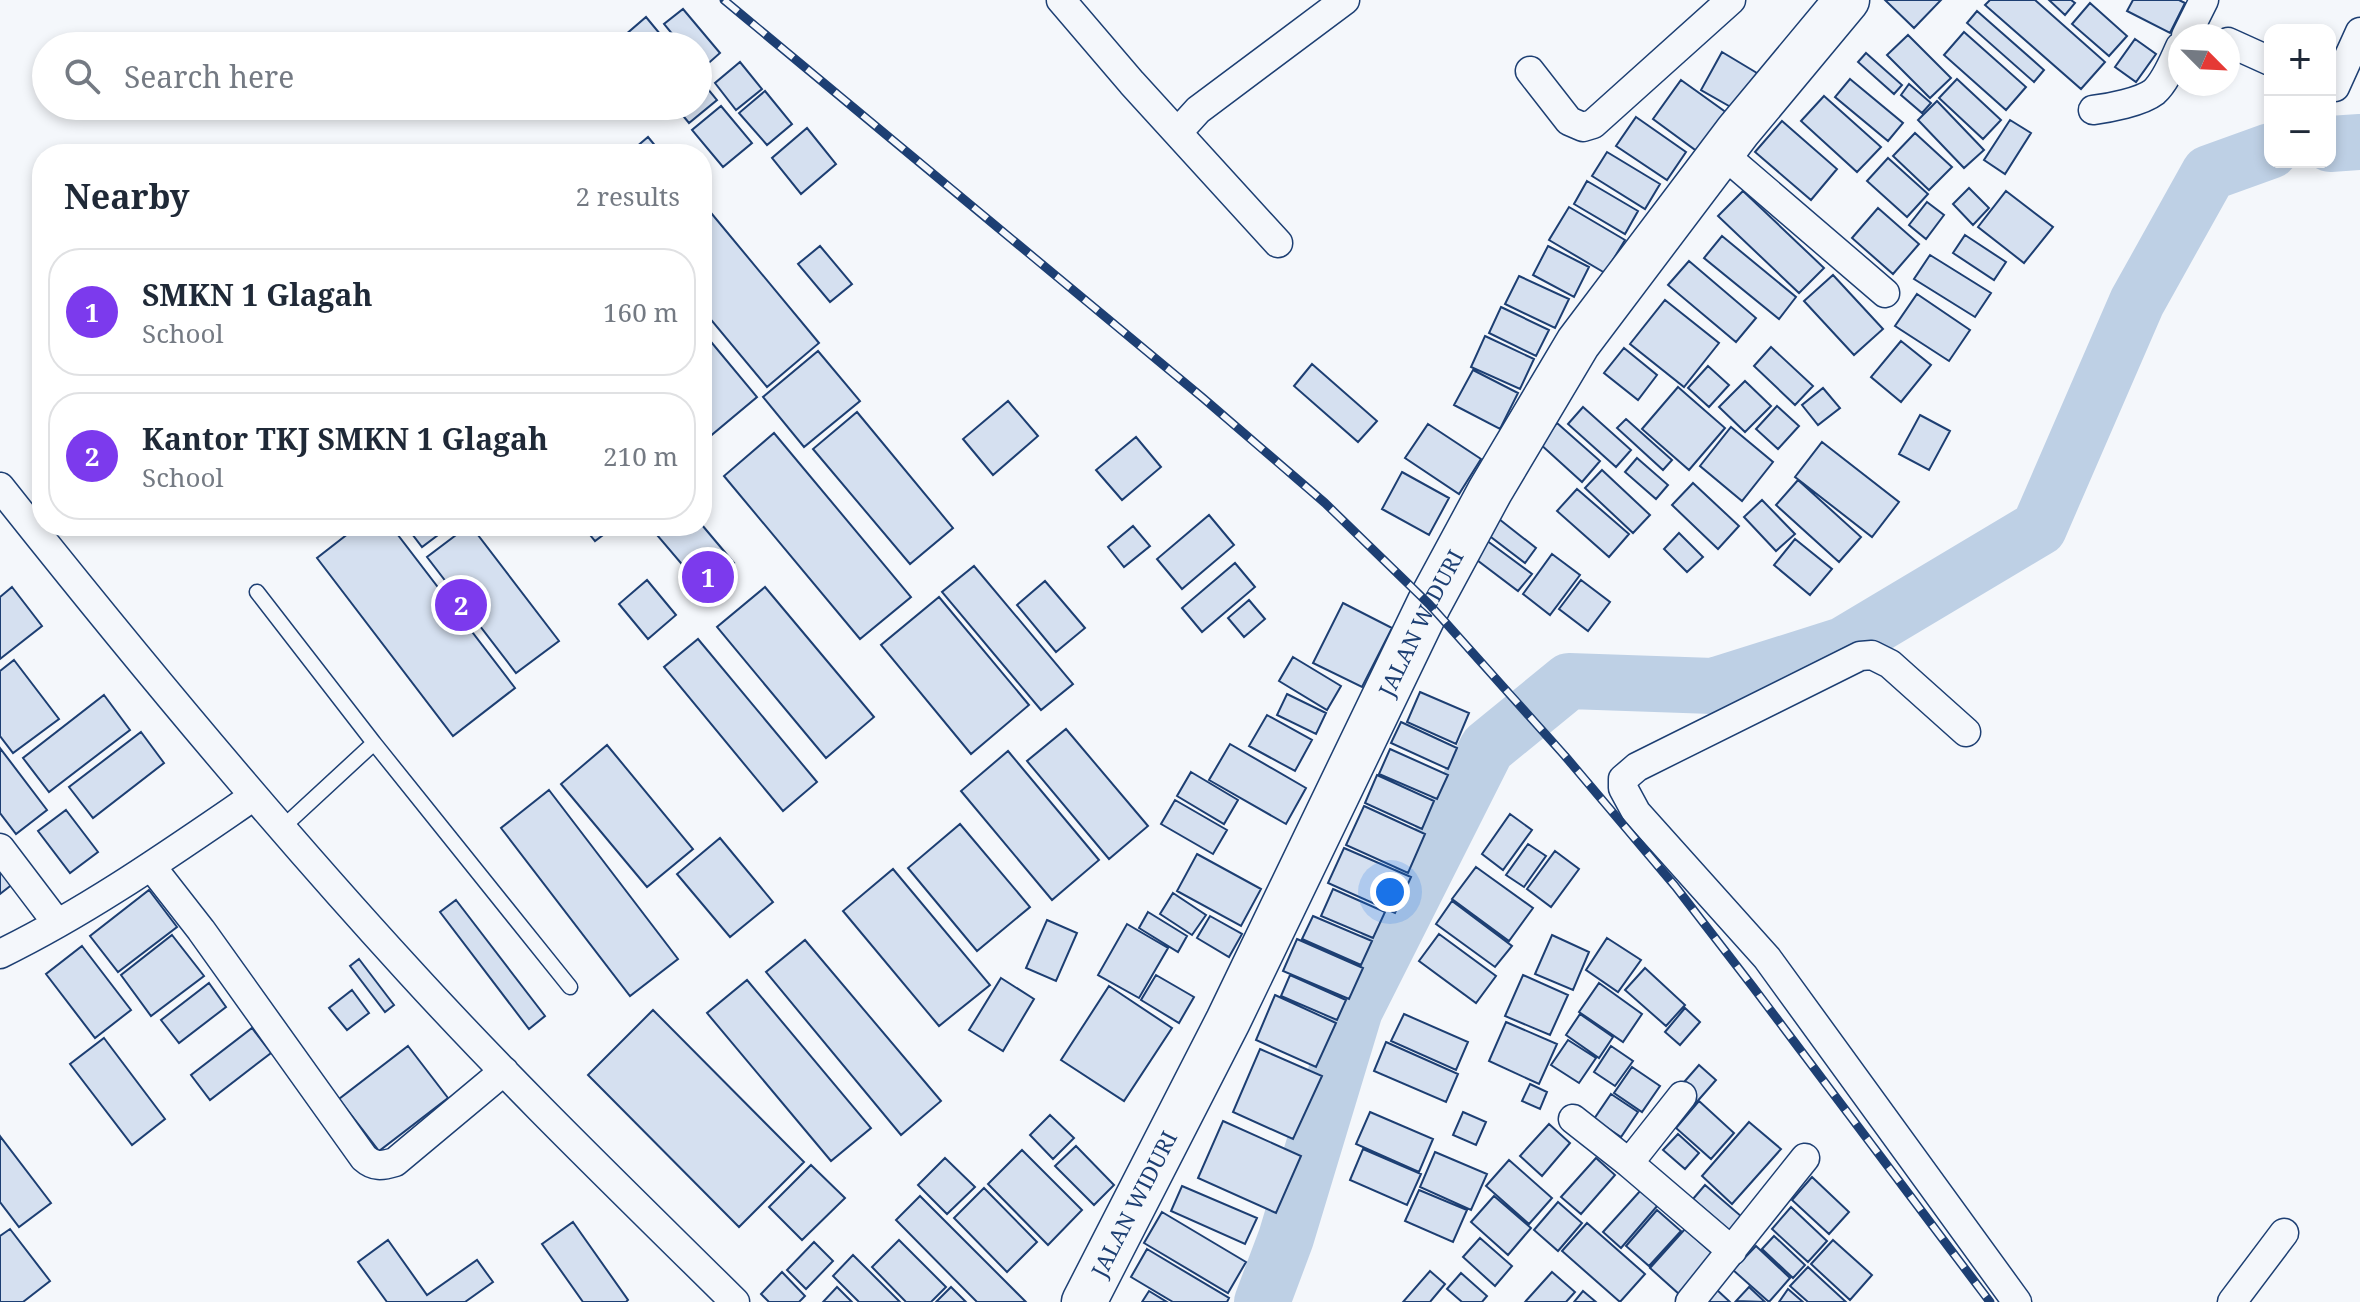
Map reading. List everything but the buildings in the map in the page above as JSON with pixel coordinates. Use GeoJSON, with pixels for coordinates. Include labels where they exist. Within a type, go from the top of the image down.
{"type":"FeatureCollection","features":[{"type":"Feature","properties":{"kind":"main road","name":"JALAN WIDURI"},"geometry":{"type":"LineString","coordinates":[[1084,1302],[1228,1021],[1429,604],[1490,491],[1578,343],[1722,153],[1847,0]]}},
{"type":"Feature","properties":{"kind":"street"},"geometry":{"type":"LineString","coordinates":[[1061,0],[1278,243]]}},
{"type":"Feature","properties":{"kind":"street"},"geometry":{"type":"LineString","coordinates":[[1178,132],[1198,110],[1345,0]]}},
{"type":"Feature","properties":{"kind":"street"},"geometry":{"type":"LineString","coordinates":[[1530,71],[1569,121],[1583,127],[1593,124],[1731,0]]}},
{"type":"Feature","properties":{"kind":"street"},"geometry":{"type":"LineString","coordinates":[[2093,110],[2113,108],[2153,93],[2165,78],[2197,21]]}},
{"type":"Feature","properties":{"kind":"street"},"geometry":{"type":"LineString","coordinates":[[2342,86],[2360,32]]}},
{"type":"Feature","properties":{"kind":"street"},"geometry":{"type":"LineString","coordinates":[[2240,47],[2264,58]]}},
{"type":"Feature","properties":{"kind":"street"},"geometry":{"type":"LineString","coordinates":[[1722,153],[1885,293]]}},
{"type":"Feature","properties":{"kind":"street"},"geometry":{"type":"LineString","coordinates":[[0,487],[32,527]]}},
{"type":"Feature","properties":{"kind":"street"},"geometry":{"type":"LineString","coordinates":[[39,536],[254,796],[408,970],[504,1071],[735,1302]]}},
{"type":"Feature","properties":{"kind":"street"},"geometry":{"type":"LineString","coordinates":[[1966,732],[1890,664],[1872,655],[1860,656],[1637,767],[1623,779],[1623,788],[1636,812],[1767,958],[2017,1302]]}},
{"type":"Feature","properties":{"kind":"street"},"geometry":{"type":"LineString","coordinates":[[0,954],[151,866],[254,796]]}},
{"type":"Feature","properties":{"kind":"street"},"geometry":{"type":"LineString","coordinates":[[0,848],[57,923]]}},
{"type":"Feature","properties":{"kind":"street"},"geometry":{"type":"LineString","coordinates":[[151,866],[370,1164],[379,1166],[395,1162],[504,1071]]}},
{"type":"Feature","properties":{"kind":"street"},"geometry":{"type":"LineString","coordinates":[[1629,1163],[1682,1096]]}},
{"type":"Feature","properties":{"kind":"street"},"geometry":{"type":"LineString","coordinates":[[1573,1119],[1732,1251]]}},
{"type":"Feature","properties":{"kind":"street"},"geometry":{"type":"LineString","coordinates":[[1690,1302],[1805,1158]]}},
{"type":"Feature","properties":{"kind":"street"},"geometry":{"type":"LineString","coordinates":[[2232,1302],[2284,1233]]}},
{"type":"Feature","properties":{"kind":"lane"},"geometry":{"type":"LineString","coordinates":[[257,592],[570,987]]}},
{"type":"Feature","properties":{"kind":"lane"},"geometry":{"type":"LineString","coordinates":[[282,828],[374,743]]}},
{"type":"Feature","properties":{"kind":"waterway"},"geometry":{"type":"LineString","coordinates":[[2336,144],[2360,142]]}},
{"type":"Feature","properties":{"kind":"waterway"},"geometry":{"type":"LineString","coordinates":[[1262,1302],[1286,1238],[1355,1010],[1487,748],[1569,681],[1713,686],[1843,645],[2039,528],[2137,302],[2209,173],[2264,153]]}},
{"type":"Feature","properties":{"kind":"railway"},"geometry":{"type":"LineString","coordinates":[[724,0],[1203,398],[1325,503],[1429,604],[1565,756],[1675,886],[1990,1302]]}},
{"type":"Feature","properties":{"kind":"place","name":"SMKN 1 Glagah"},"geometry":{"type":"Point","coordinates":[708,577]}},
{"type":"Feature","properties":{"kind":"place","name":"Kantor TKJ SMKN 1 Glagah"},"geometry":{"type":"Point","coordinates":[461,605]}}]}
